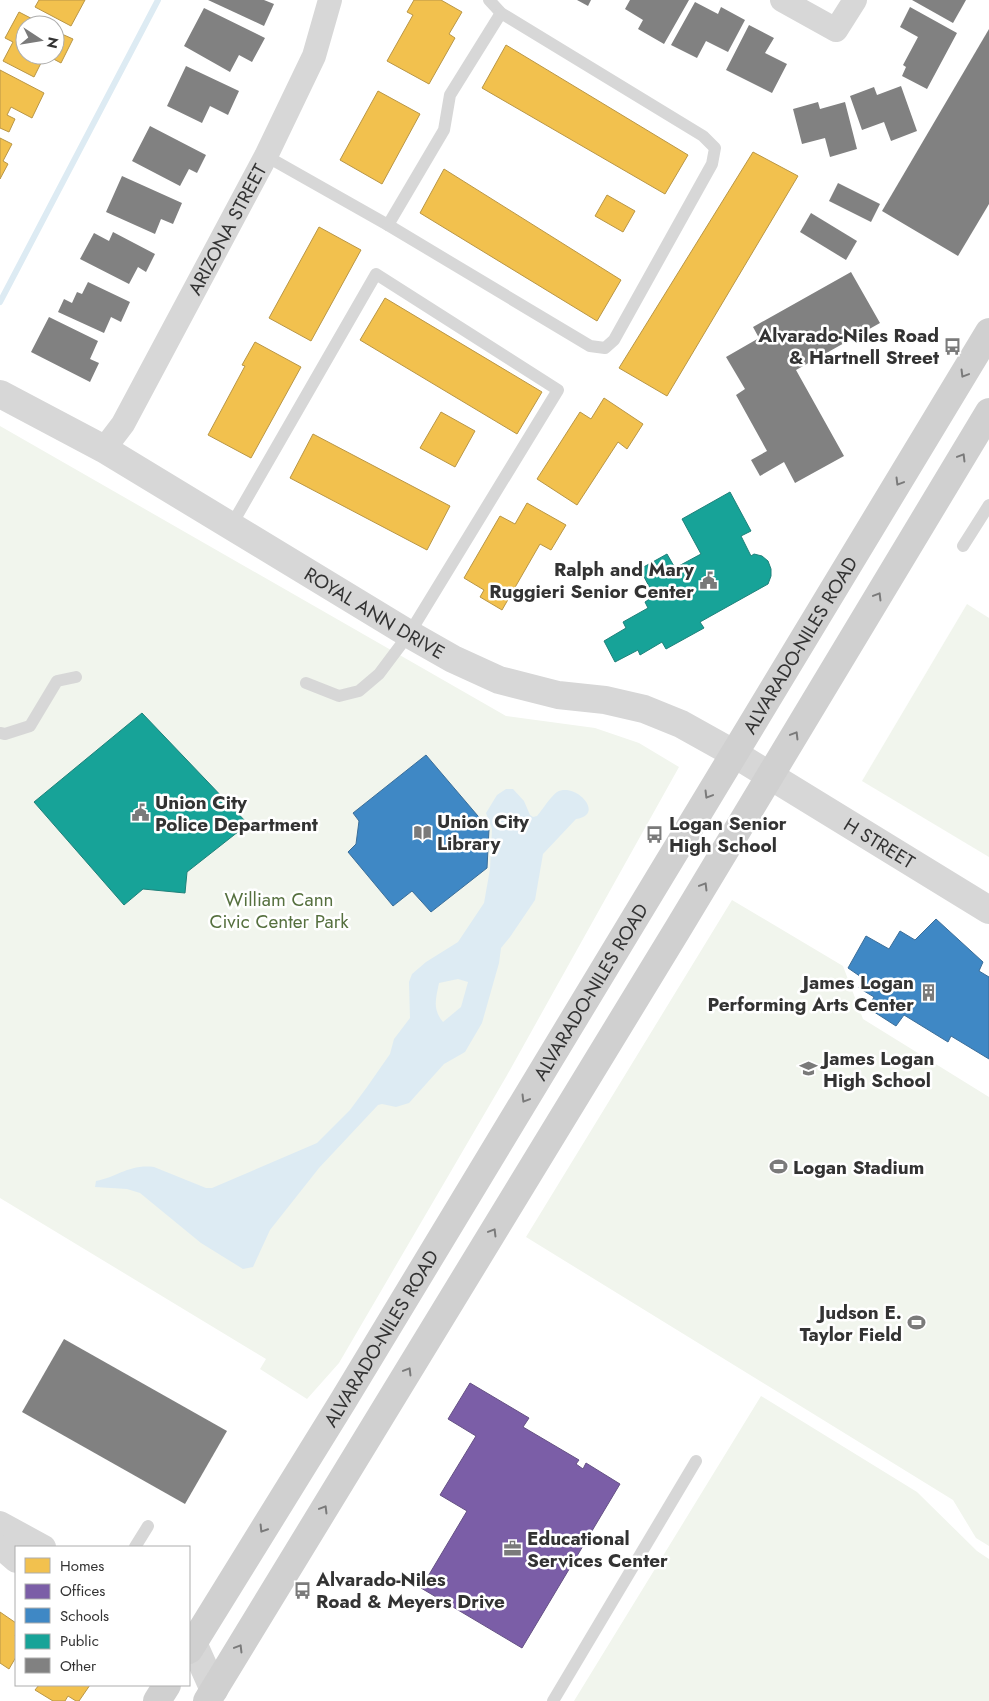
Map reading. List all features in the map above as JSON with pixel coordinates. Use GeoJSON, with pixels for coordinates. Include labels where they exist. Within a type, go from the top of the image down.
{"type":"FeatureCollection","features":[{"type":"Feature","properties":{"kind":"main road","name":"ALVARADO-NILES ROAD"},"geometry":{"type":"LineString","coordinates":[[190,1644],[343,1401],[989,332]]}},
{"type":"Feature","properties":{"kind":"main road"},"geometry":{"type":"LineString","coordinates":[[218,1697],[989,412]]}},
{"type":"Feature","properties":{"kind":"main road"},"geometry":{"type":"LineString","coordinates":[[157,1701],[166,1686]]}},
{"type":"Feature","properties":{"kind":"street","name":"ARIZONA STREET"},"geometry":{"type":"LineString","coordinates":[[104,449],[123,424],[266,156],[314,56],[330,0]]}},
{"type":"Feature","properties":{"kind":"street"},"geometry":{"type":"LineString","coordinates":[[782,0],[836,30],[855,0]]}},
{"type":"Feature","properties":{"kind":"street","name":"ROYAL ANN DRIVE"},"geometry":{"type":"LineString","coordinates":[[0,394],[104,449],[453,659],[500,680],[558,695],[605,700],[644,709],[681,724],[733,753],[770,777]]}},
{"type":"Feature","properties":{"kind":"street","name":"H STREET"},"geometry":{"type":"LineString","coordinates":[[770,777],[989,910]]}},
{"type":"Feature","properties":{"kind":"street"},"geometry":{"type":"LineString","coordinates":[[0,1523],[42,1546]]}},
{"type":"Feature","properties":{"kind":"street"},"geometry":{"type":"LineString","coordinates":[[0,1547],[15,1560]]}},
{"type":"Feature","properties":{"kind":"street"},"geometry":{"type":"LineString","coordinates":[[190,1644],[218,1697]]}},
{"type":"Feature","properties":{"kind":"street"},"geometry":{"type":"LineString","coordinates":[[190,1678],[218,1697]]}},
{"type":"Feature","properties":{"kind":"lane"},"geometry":{"type":"LineString","coordinates":[[266,156],[388,225],[590,346],[605,348],[614,340],[712,164],[715,148],[703,136],[501,13],[489,0]]}},
{"type":"Feature","properties":{"kind":"lane"},"geometry":{"type":"LineString","coordinates":[[388,225],[444,130],[450,95],[501,13]]}},
{"type":"Feature","properties":{"kind":"lane"},"geometry":{"type":"LineString","coordinates":[[231,526],[376,274],[558,390],[409,634],[379,674],[358,691],[339,696],[306,683]]}},
{"type":"Feature","properties":{"kind":"lane"},"geometry":{"type":"LineString","coordinates":[[963,546],[989,504]]}},
{"type":"Feature","properties":{"kind":"lane"},"geometry":{"type":"LineString","coordinates":[[0,733],[5,734],[30,726],[57,681],[76,677]]}},
{"type":"Feature","properties":{"kind":"lane"},"geometry":{"type":"LineString","coordinates":[[553,1701],[696,1461]]}},
{"type":"Feature","properties":{"kind":"lane"},"geometry":{"type":"LineString","coordinates":[[137,1546],[148,1526]]}},
{"type":"Feature","properties":{"kind":"green space","name":"William Cann Civic Center Park"},"geometry":{"type":"Polygon","coordinates":[[[0,426],[506,716],[595,728],[639,743],[679,767],[506,1077],[339,1363],[307,1399],[260,1369],[266,1359],[0,1198],[0,426]]]}},
{"type":"Feature","properties":{"kind":"green space"},"geometry":{"type":"Polygon","coordinates":[[[967,604],[989,618],[989,857],[862,781],[967,604]]]}},
{"type":"Feature","properties":{"kind":"green space","name":"Logan Stadium"},"geometry":{"type":"Polygon","coordinates":[[[732,900],[843,966],[863,1019],[989,1097],[989,1546],[976,1538],[953,1500],[526,1237],[732,900]]]}},
{"type":"Feature","properties":{"kind":"green space"},"geometry":{"type":"Polygon","coordinates":[[[761,1396],[917,1492],[977,1551],[989,1559],[989,1701],[574,1701],[761,1396]]]}},
{"type":"Feature","properties":{"kind":"shaded area"},"geometry":{"type":"Polygon","coordinates":[[[506,789],[513,789],[524,801],[530,815],[533,817],[537,816],[557,792],[572,791],[585,800],[588,812],[585,816],[576,819],[543,854],[535,900],[501,948],[499,963],[482,1023],[465,1052],[444,1064],[409,1103],[396,1107],[378,1105],[319,1168],[270,1230],[253,1267],[243,1269],[201,1243],[140,1193],[127,1189],[95,1187],[96,1181],[130,1169],[154,1167],[206,1188],[212,1188],[317,1143],[350,1110],[390,1054],[394,1039],[410,1018],[409,982],[412,974],[426,962],[458,942],[484,903],[490,869],[492,829],[486,813],[497,795],[506,789]],[[458,979],[439,983],[436,1008],[443,1022],[461,1007],[468,982],[458,979]]]}},
{"type":"Feature","properties":{"kind":"building: Homes"},"geometry":{"type":"Polygon","coordinates":[[[39,0],[85,0],[71,26],[65,23],[65,15],[50,15],[35,7],[39,0]]]}},
{"type":"Feature","properties":{"kind":"building: Homes"},"geometry":{"type":"Polygon","coordinates":[[[414,0],[441,0],[462,12],[449,34],[455,38],[429,84],[387,61],[413,15],[407,12],[414,0]]]}},
{"type":"Feature","properties":{"kind":"building: Homes"},"geometry":{"type":"Polygon","coordinates":[[[15,19],[15,65],[40,65],[34,77],[3,61],[13,42],[5,38],[15,19]]]}},
{"type":"Feature","properties":{"kind":"building: Homes"},"geometry":{"type":"Polygon","coordinates":[[[65,35],[73,39],[65,55],[65,35]]]}},
{"type":"Feature","properties":{"kind":"building: Homes"},"geometry":{"type":"Polygon","coordinates":[[[506,45],[688,155],[665,194],[482,88],[506,45]]]}},
{"type":"Feature","properties":{"kind":"building: Homes"},"geometry":{"type":"Polygon","coordinates":[[[0,70],[44,93],[32,118],[11,107],[7,115],[15,119],[9,132],[0,128],[0,70]]]}},
{"type":"Feature","properties":{"kind":"building: Homes"},"geometry":{"type":"Polygon","coordinates":[[[378,91],[420,114],[382,184],[340,160],[378,91]]]}},
{"type":"Feature","properties":{"kind":"building: Homes"},"geometry":{"type":"Polygon","coordinates":[[[0,138],[12,144],[3,161],[8,164],[0,179],[0,138]]]}},
{"type":"Feature","properties":{"kind":"building: Homes"},"geometry":{"type":"Polygon","coordinates":[[[753,152],[798,176],[667,396],[619,368],[753,152]]]}},
{"type":"Feature","properties":{"kind":"building: Homes"},"geometry":{"type":"Polygon","coordinates":[[[444,169],[621,280],[597,321],[420,213],[444,169]]]}},
{"type":"Feature","properties":{"kind":"building: Homes"},"geometry":{"type":"Polygon","coordinates":[[[607,195],[635,211],[623,232],[595,216],[607,195]]]}},
{"type":"Feature","properties":{"kind":"building: Homes"},"geometry":{"type":"Polygon","coordinates":[[[319,227],[361,250],[311,341],[269,318],[319,227]]]}},
{"type":"Feature","properties":{"kind":"building: Homes"},"geometry":{"type":"Polygon","coordinates":[[[385,298],[542,392],[517,434],[360,340],[385,298]]]}},
{"type":"Feature","properties":{"kind":"building: Homes"},"geometry":{"type":"Polygon","coordinates":[[[255,342],[301,367],[251,458],[208,435],[245,366],[242,365],[255,342]]]}},
{"type":"Feature","properties":{"kind":"building: Homes"},"geometry":{"type":"Polygon","coordinates":[[[604,398],[643,424],[627,449],[618,442],[577,505],[537,479],[580,412],[591,419],[604,398]]]}},
{"type":"Feature","properties":{"kind":"building: Homes"},"geometry":{"type":"Polygon","coordinates":[[[441,412],[475,431],[455,467],[420,448],[441,412]]]}},
{"type":"Feature","properties":{"kind":"building: Homes"},"geometry":{"type":"Polygon","coordinates":[[[313,434],[450,506],[427,550],[290,478],[313,434]]]}},
{"type":"Feature","properties":{"kind":"building: Homes"},"geometry":{"type":"Polygon","coordinates":[[[527,503],[566,525],[551,550],[540,544],[502,610],[480,597],[484,590],[464,578],[500,516],[515,524],[527,503]]]}},
{"type":"Feature","properties":{"kind":"building: Homes"},"geometry":{"type":"Polygon","coordinates":[[[0,1612],[15,1622],[15,1659],[9,1669],[0,1663],[0,1612]]]}},
{"type":"Feature","properties":{"kind":"building: Homes"},"geometry":{"type":"Polygon","coordinates":[[[38,1686],[89,1686],[79,1701],[68,1696],[65,1701],[53,1701],[35,1690],[38,1686]]]}},
{"type":"Feature","properties":{"kind":"building: Offices","name":"Educational Services Center"},"geometry":{"type":"Polygon","coordinates":[[[470,1383],[529,1418],[523,1427],[579,1460],[576,1464],[583,1469],[586,1463],[620,1484],[522,1648],[421,1588],[467,1511],[440,1495],[476,1436],[448,1419],[470,1383]]]}},
{"type":"Feature","properties":{"kind":"building: Schools","name":"Union City Library"},"geometry":{"type":"Polygon","coordinates":[[[426,755],[489,829],[487,868],[431,912],[412,891],[393,906],[348,852],[356,844],[359,821],[353,813],[426,755]]]}},
{"type":"Feature","properties":{"kind":"building: Schools","name":"James Logan Performing Arts Center"},"geometry":{"type":"Polygon","coordinates":[[[936,919],[983,962],[979,971],[989,977],[989,1059],[951,1036],[948,1042],[904,1015],[896,1026],[868,1008],[874,997],[859,988],[864,979],[848,968],[866,936],[889,949],[900,931],[915,940],[936,919]]]}},
{"type":"Feature","properties":{"kind":"building: Public","name":"Ralph and Mary Ruggieri Senior Center"},"geometry":{"type":"Polygon","coordinates":[[[730,492],[751,531],[741,536],[751,556],[754,554],[762,556],[768,561],[771,576],[768,584],[700,622],[704,628],[666,649],[662,642],[640,655],[638,650],[615,662],[604,641],[626,628],[623,622],[648,608],[645,602],[654,596],[640,569],[667,554],[675,568],[701,554],[682,519],[730,492]]]}},
{"type":"Feature","properties":{"kind":"building: Public","name":"Union City Police Department"},"geometry":{"type":"Polygon","coordinates":[[[142,713],[248,824],[187,872],[185,893],[143,889],[124,905],[34,802],[142,713]]]}},
{"type":"Feature","properties":{"kind":"building: Other"},"geometry":{"type":"Polygon","coordinates":[[[208,0],[264,0],[274,4],[264,26],[208,0]]]}},
{"type":"Feature","properties":{"kind":"building: Other"},"geometry":{"type":"Polygon","coordinates":[[[577,0],[591,0],[588,6],[577,0]]]}},
{"type":"Feature","properties":{"kind":"building: Other"},"geometry":{"type":"Polygon","coordinates":[[[630,0],[689,0],[664,44],[638,29],[643,20],[625,9],[630,0]]]}},
{"type":"Feature","properties":{"kind":"building: Other"},"geometry":{"type":"Polygon","coordinates":[[[912,0],[966,0],[953,23],[912,0]]]}},
{"type":"Feature","properties":{"kind":"building: Other"},"geometry":{"type":"Polygon","coordinates":[[[695,2],[718,14],[721,7],[745,20],[728,52],[706,41],[697,58],[671,45],[695,2]]]}},
{"type":"Feature","properties":{"kind":"building: Other"},"geometry":{"type":"Polygon","coordinates":[[[910,7],[957,33],[927,89],[902,76],[906,67],[903,65],[918,37],[900,27],[910,7]]]}},
{"type":"Feature","properties":{"kind":"building: Other"},"geometry":{"type":"Polygon","coordinates":[[[204,8],[265,38],[252,62],[239,55],[230,72],[184,46],[204,8]]]}},
{"type":"Feature","properties":{"kind":"building: Other"},"geometry":{"type":"Polygon","coordinates":[[[749,25],[774,38],[765,53],[787,64],[772,93],[726,70],[749,25]]]}},
{"type":"Feature","properties":{"kind":"building: Other"},"geometry":{"type":"Polygon","coordinates":[[[989,29],[989,204],[958,256],[882,211],[989,29]]]}},
{"type":"Feature","properties":{"kind":"building: Other"},"geometry":{"type":"Polygon","coordinates":[[[186,66],[239,91],[228,115],[210,106],[202,123],[167,106],[186,66]]]}},
{"type":"Feature","properties":{"kind":"building: Other"},"geometry":{"type":"Polygon","coordinates":[[[901,86],[917,131],[891,141],[884,122],[862,130],[850,96],[874,87],[877,95],[901,86]]]}},
{"type":"Feature","properties":{"kind":"building: Other"},"geometry":{"type":"Polygon","coordinates":[[[818,102],[820,109],[845,102],[857,149],[830,157],[825,138],[802,144],[793,109],[818,102]]]}},
{"type":"Feature","properties":{"kind":"building: Other"},"geometry":{"type":"Polygon","coordinates":[[[150,126],[206,155],[197,173],[189,169],[180,186],[132,161],[150,126]]]}},
{"type":"Feature","properties":{"kind":"building: Other"},"geometry":{"type":"Polygon","coordinates":[[[122,176],[182,203],[173,224],[161,219],[155,234],[106,212],[122,176]]]}},
{"type":"Feature","properties":{"kind":"building: Other"},"geometry":{"type":"Polygon","coordinates":[[[838,183],[880,204],[871,222],[829,201],[838,183]]]}},
{"type":"Feature","properties":{"kind":"building: Other"},"geometry":{"type":"Polygon","coordinates":[[[811,213],[857,241],[846,260],[800,232],[811,213]]]}},
{"type":"Feature","properties":{"kind":"building: Other"},"geometry":{"type":"Polygon","coordinates":[[[113,232],[155,254],[146,272],[138,267],[129,284],[80,259],[94,233],[109,241],[113,232]]]}},
{"type":"Feature","properties":{"kind":"building: Other"},"geometry":{"type":"Polygon","coordinates":[[[851,272],[880,323],[796,370],[844,456],[795,483],[784,462],[760,476],[751,460],[767,451],[736,395],[745,389],[726,357],[759,338],[753,327],[851,272]]]}},
{"type":"Feature","properties":{"kind":"building: Other"},"geometry":{"type":"Polygon","coordinates":[[[88,282],[130,302],[121,322],[111,317],[104,333],[58,312],[64,299],[72,303],[77,292],[82,294],[88,282]]]}},
{"type":"Feature","properties":{"kind":"building: Other"},"geometry":{"type":"Polygon","coordinates":[[[49,317],[98,341],[90,359],[99,363],[90,382],[31,352],[49,317]]]}},
{"type":"Feature","properties":{"kind":"building: Other"},"geometry":{"type":"Polygon","coordinates":[[[64,1339],[227,1431],[185,1504],[22,1412],[64,1339]]]}},
{"type":"Feature","properties":{"kind":"waterway"},"geometry":{"type":"LineString","coordinates":[[0,302],[158,0]]}},
{"type":"Feature","properties":{"kind":"place","name":"Alvarado-Niles Road & Hartnell Street"},"geometry":{"type":"Point","coordinates":[953,346]}},
{"type":"Feature","properties":{"kind":"place","name":"Ralph and Mary Ruggieri Senior Center"},"geometry":{"type":"Point","coordinates":[708,580]}},
{"type":"Feature","properties":{"kind":"place","name":"Union City Police Department"},"geometry":{"type":"Point","coordinates":[141,813]}},
{"type":"Feature","properties":{"kind":"place","name":"Union City Library"},"geometry":{"type":"Point","coordinates":[423,832]}},
{"type":"Feature","properties":{"kind":"place","name":"Logan Senior High School"},"geometry":{"type":"Point","coordinates":[655,834]}},
{"type":"Feature","properties":{"kind":"place","name":"James Logan Performing Arts Center"},"geometry":{"type":"Point","coordinates":[928,993]}},
{"type":"Feature","properties":{"kind":"place","name":"James Logan High School"},"geometry":{"type":"Point","coordinates":[809,1069]}},
{"type":"Feature","properties":{"kind":"place","name":"Logan Stadium"},"geometry":{"type":"Point","coordinates":[779,1167]}},
{"type":"Feature","properties":{"kind":"place","name":"Judson E. Taylor Field"},"geometry":{"type":"Point","coordinates":[916,1323]}},
{"type":"Feature","properties":{"kind":"place","name":"Educational Services Center"},"geometry":{"type":"Point","coordinates":[513,1549]}},
{"type":"Feature","properties":{"kind":"place","name":"Alvarado-Niles Road & Meyers Drive"},"geometry":{"type":"Point","coordinates":[302,1590]}}]}
